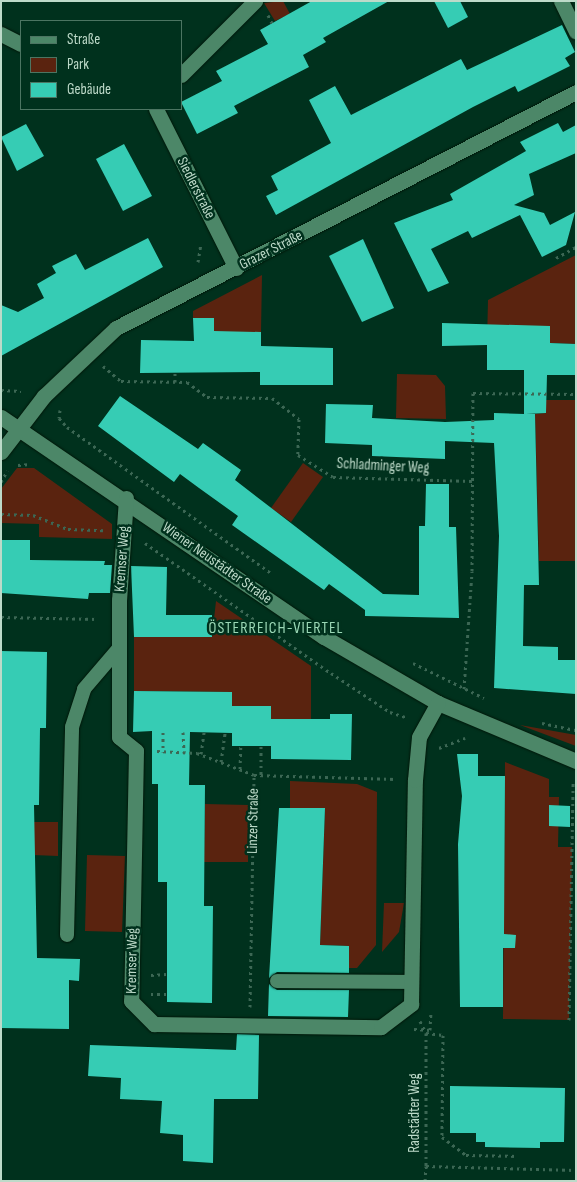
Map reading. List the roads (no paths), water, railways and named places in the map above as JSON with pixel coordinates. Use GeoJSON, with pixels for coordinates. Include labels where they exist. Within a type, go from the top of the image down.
{"type":"FeatureCollection","features":[{"type":"Feature","properties":{"kind":"street"},"geometry":{"type":"LineString","coordinates":[[182,74],[255,1]]}},
{"type":"Feature","properties":{"kind":"street"},"geometry":{"type":"LineString","coordinates":[[561,1],[576,32]]}},
{"type":"Feature","properties":{"kind":"street"},"geometry":{"type":"LineString","coordinates":[[1,34],[20,44]]}},
{"type":"Feature","properties":{"kind":"street","name":"Grazer Straße"},"geometry":{"type":"LineString","coordinates":[[1,452],[18,427],[87,352],[116,328],[576,92]]}},
{"type":"Feature","properties":{"kind":"street","name":"Siedlerstraße"},"geometry":{"type":"LineString","coordinates":[[157,110],[236,268]]}},
{"type":"Feature","properties":{"kind":"street","name":"Wiener Neustädter Straße"},"geometry":{"type":"LineString","coordinates":[[1,417],[126,498],[324,637],[438,703],[574,760]]}},
{"type":"Feature","properties":{"kind":"street","name":"Kremser Weg"},"geometry":{"type":"LineString","coordinates":[[126,498],[119,619],[119,737],[136,751],[131,1001],[154,1024],[249,1027],[381,1027],[411,1004],[412,982]]}},
{"type":"Feature","properties":{"kind":"street"},"geometry":{"type":"LineString","coordinates":[[412,982],[415,780],[419,737],[438,703]]}},
{"type":"Feature","properties":{"kind":"lane"},"geometry":{"type":"LineString","coordinates":[[67,935],[72,727],[84,689],[119,648]]}},
{"type":"Feature","properties":{"kind":"lane"},"geometry":{"type":"LineString","coordinates":[[277,982],[412,982]]}},
{"type":"Feature","properties":{"kind":"district","name":"ÖSTERREICH-VIERTEL"},"geometry":{"type":"Point","coordinates":[276,629]}}]}
